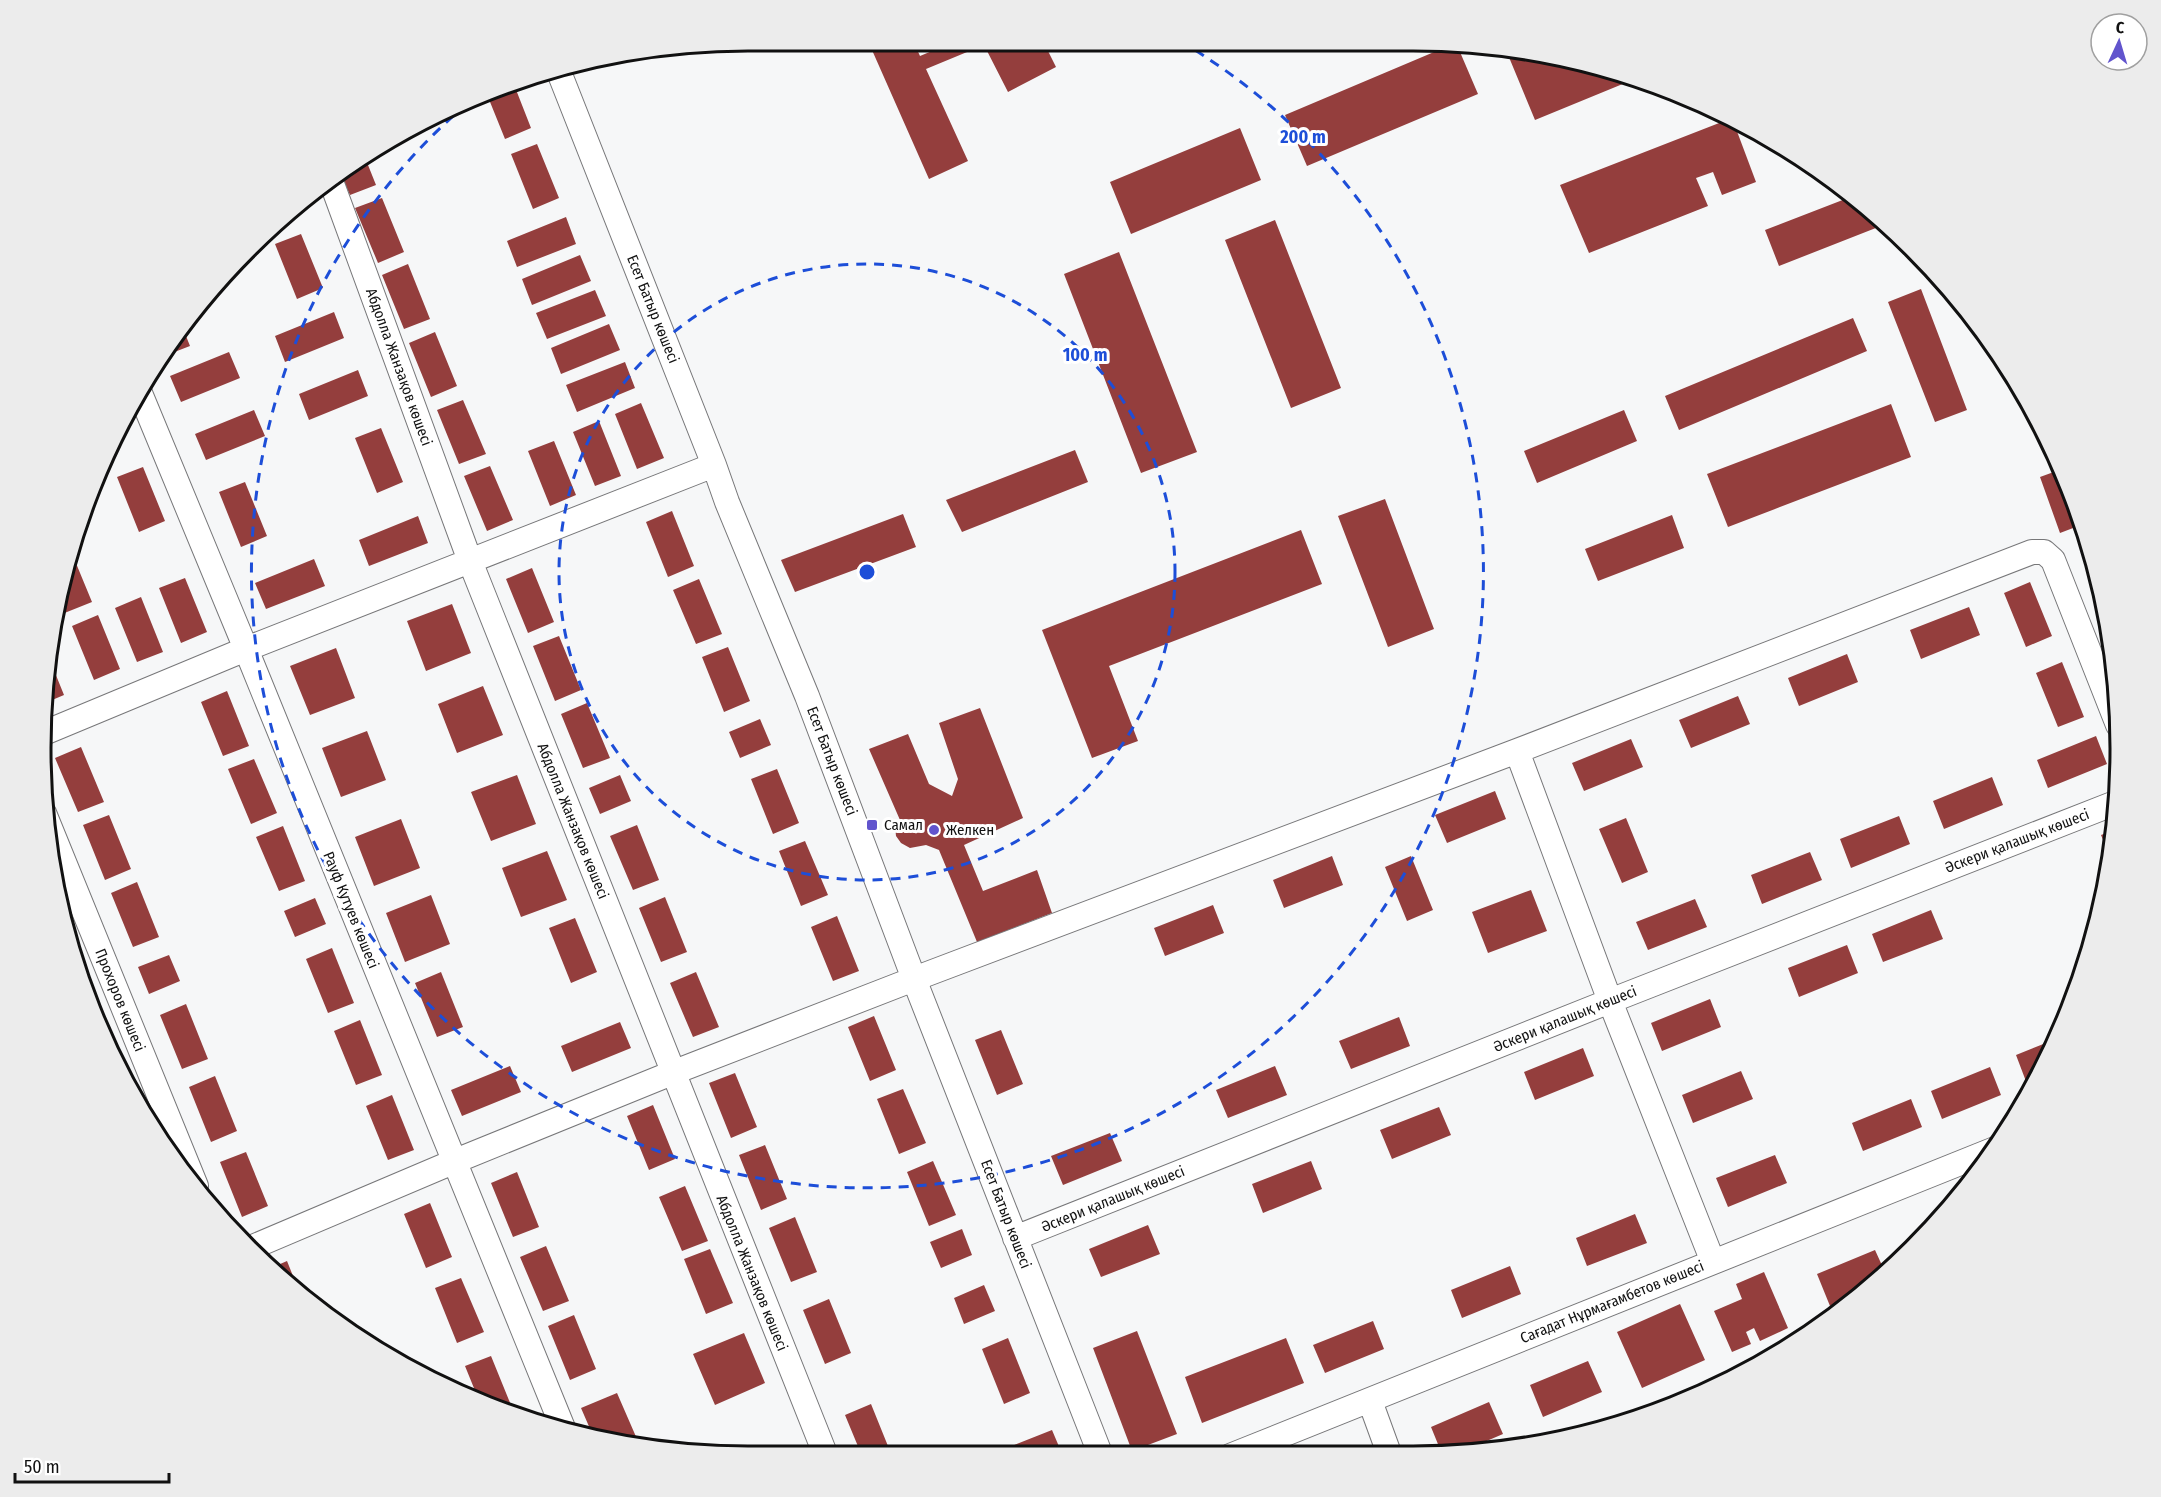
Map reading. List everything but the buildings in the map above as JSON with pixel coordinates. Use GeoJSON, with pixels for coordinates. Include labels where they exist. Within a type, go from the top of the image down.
{"type":"FeatureCollection","features":[{"type":"Feature","properties":{"kind":"street","name":"Есет Батыр көшесі"},"geometry":{"type":"LineString","coordinates":[[561,77],[727,502],[811,706],[914,979],[1097,1446]]}},
{"type":"Feature","properties":{"kind":"street","name":"Абдолла Жанзақов көшесі"},"geometry":{"type":"LineString","coordinates":[[334,188],[470,561],[822,1446]]}},
{"type":"Feature","properties":{"kind":"street","name":"Рауф Кутуев көшесі"},"geometry":{"type":"LineString","coordinates":[[143,401],[559,1419]]}},
{"type":"Feature","properties":{"kind":"street"},"geometry":{"type":"LineString","coordinates":[[51,730],[246,650],[714,465]]}},
{"type":"Feature","properties":{"kind":"street"},"geometry":{"type":"LineString","coordinates":[[259,1245],[453,1162],[672,1073],[2032,552],[2044,552],[2053,560],[2109,702]]}},
{"type":"Feature","properties":{"kind":"street"},"geometry":{"type":"LineString","coordinates":[[1517,751],[1610,1000],[1713,1262]]}},
{"type":"Feature","properties":{"kind":"street","name":"Әскери қалашық көшесі"},"geometry":{"type":"LineString","coordinates":[[1015,1238],[1610,1000],[2108,806]]}},
{"type":"Feature","properties":{"kind":"street","name":"Прохоров көшесі"},"geometry":{"type":"LineString","coordinates":[[58,848],[185,1158]]}},
{"type":"Feature","properties":{"kind":"street","name":"Сағадат Нұрмағамбетов көшесі"},"geometry":{"type":"LineString","coordinates":[[1255,1446],[1978,1156]]}},
{"type":"Feature","properties":{"kind":"street"},"geometry":{"type":"LineString","coordinates":[[1370,1401],[1386,1446]]}},
{"type":"Feature","properties":{"kind":"place","name":"Самал"},"geometry":{"type":"Point","coordinates":[872,825]}},
{"type":"Feature","properties":{"kind":"place","name":"Желкен"},"geometry":{"type":"Point","coordinates":[934,830]}}]}
